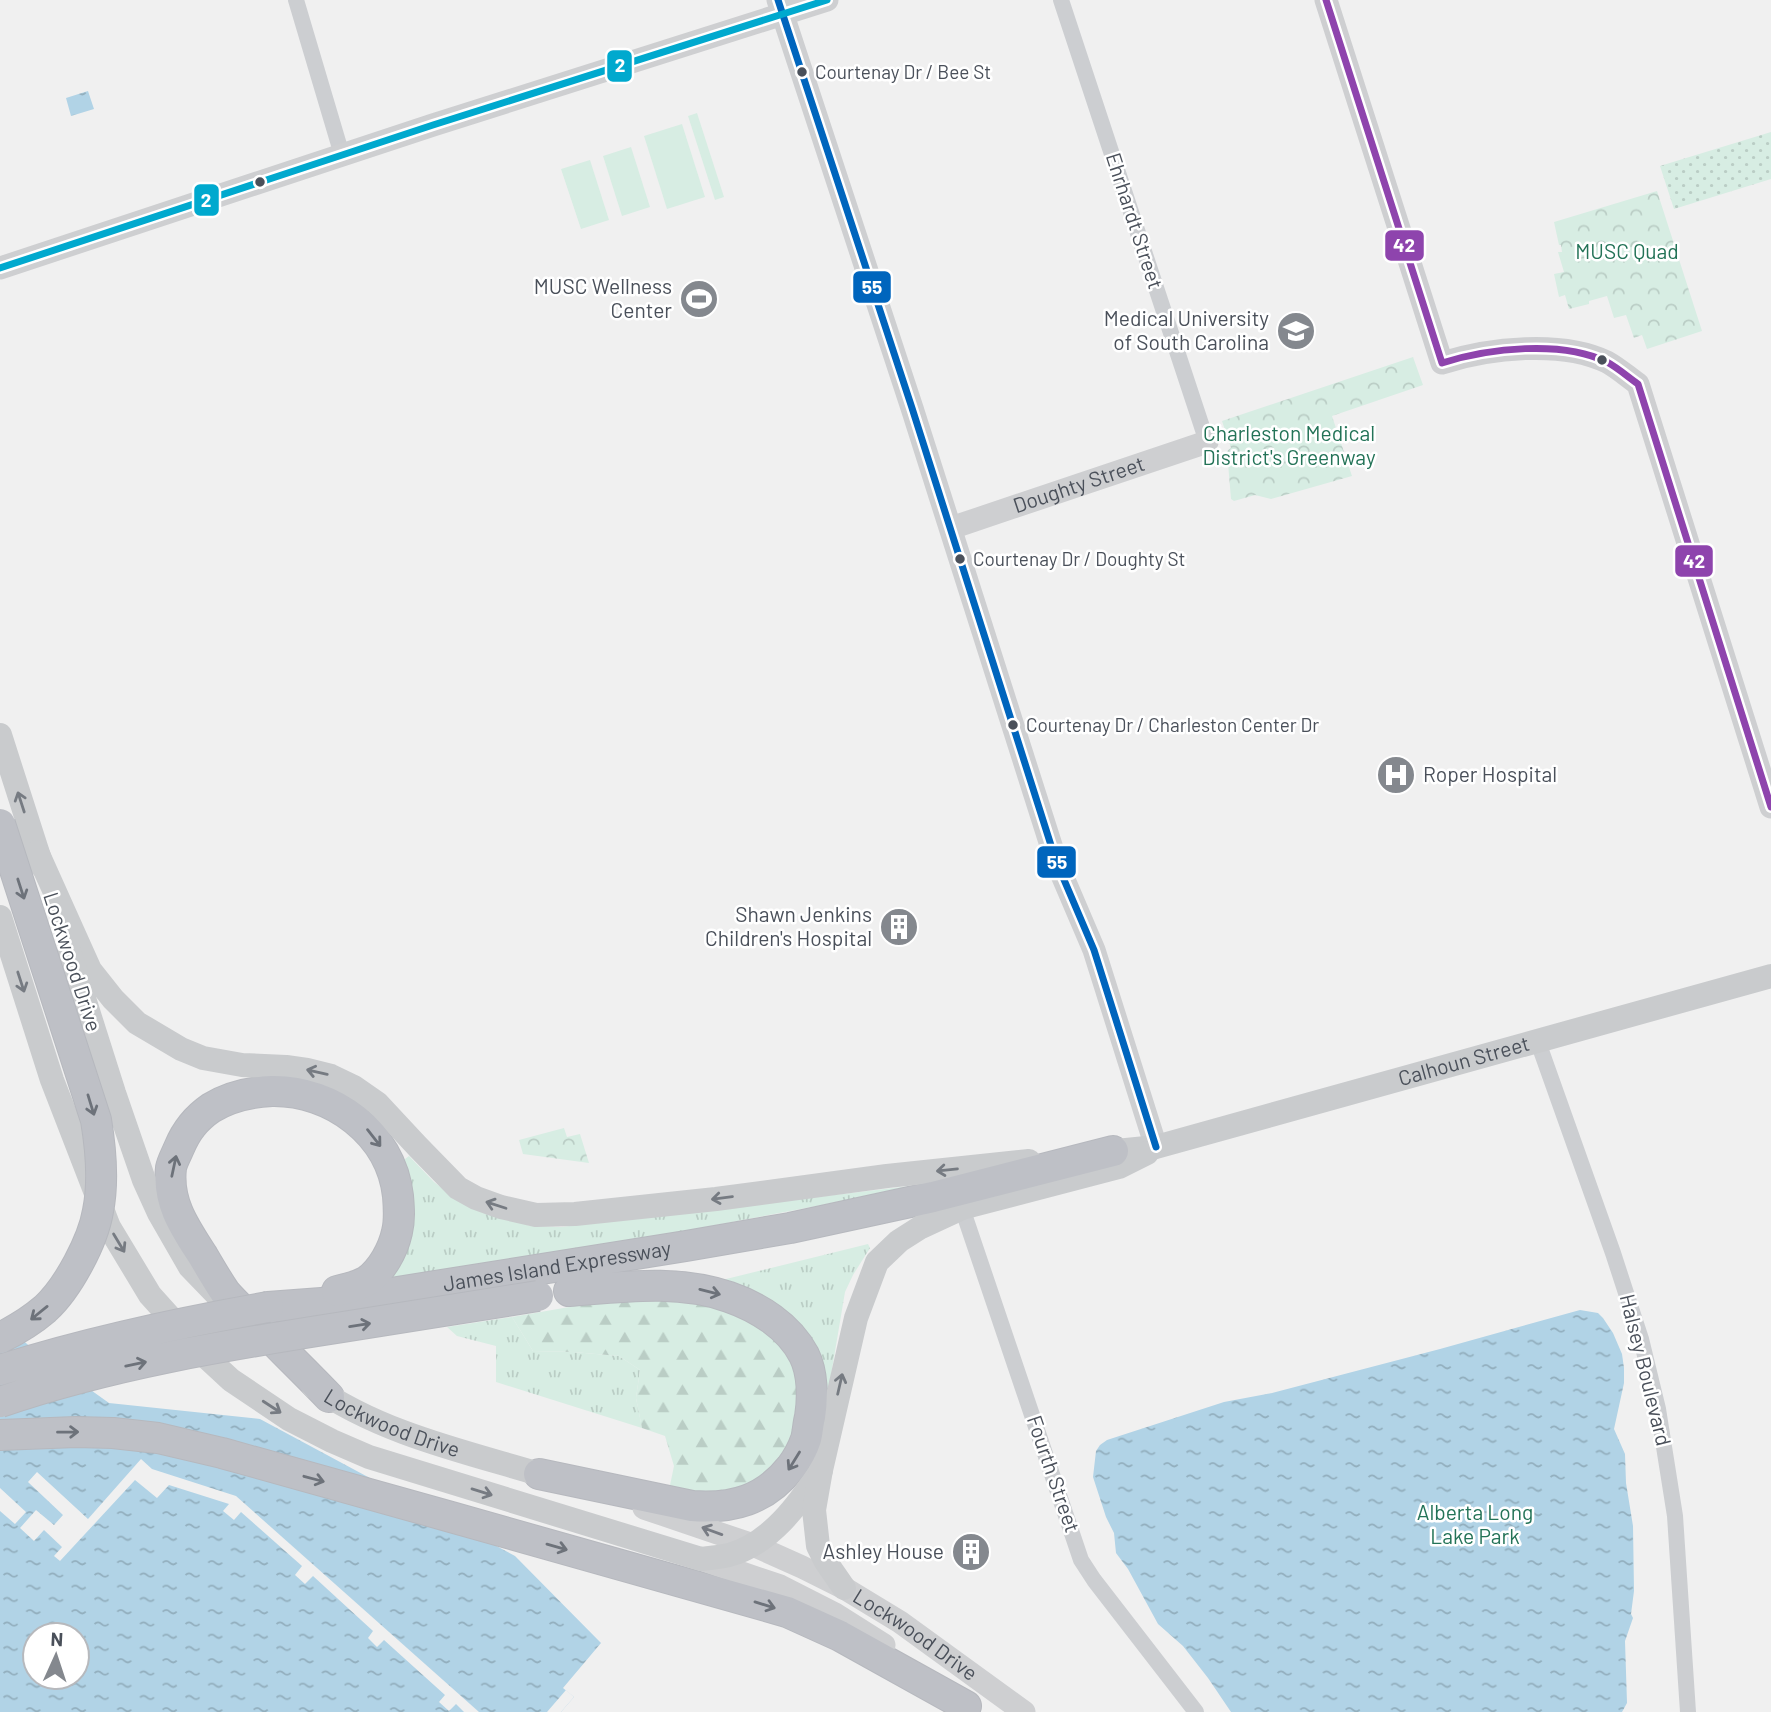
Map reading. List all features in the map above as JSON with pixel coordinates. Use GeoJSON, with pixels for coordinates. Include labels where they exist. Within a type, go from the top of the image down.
{"type":"FeatureCollection","features":[{"type":"Feature","properties":{"kind":"highway"},"geometry":{"type":"LineString","coordinates":[[0,824],[96,1120],[101,1170],[99,1212],[89,1243],[75,1267],[47,1307],[20,1328],[0,1338]]}},
{"type":"Feature","properties":{"kind":"highway"},"geometry":{"type":"LineString","coordinates":[[268,1307],[337,1292],[367,1280],[394,1245],[399,1225],[397,1188],[391,1166],[369,1131],[332,1104],[309,1095],[286,1091],[241,1095],[213,1107],[194,1121],[183,1137],[172,1166],[173,1197],[180,1220],[226,1293],[330,1397]]}},
{"type":"Feature","properties":{"kind":"highway","name":"James Island Expressway"},"geometry":{"type":"LineString","coordinates":[[0,1402],[128,1366],[537,1283],[933,1197],[1112,1151]]}},
{"type":"Feature","properties":{"kind":"highway","name":"James Island Expressway"},"geometry":{"type":"LineString","coordinates":[[0,1370],[110,1338],[268,1307],[537,1283],[569,1291],[962,1208]]}},
{"type":"Feature","properties":{"kind":"highway"},"geometry":{"type":"LineString","coordinates":[[539,1474],[624,1497],[713,1508],[736,1504],[764,1493],[780,1481],[806,1440],[811,1409],[811,1375],[804,1355],[777,1322],[730,1297],[704,1289],[641,1286],[569,1291]]}},
{"type":"Feature","properties":{"kind":"highway"},"geometry":{"type":"LineString","coordinates":[[0,1436],[76,1432],[158,1438],[610,1547],[787,1612],[840,1636],[970,1709]]}},
{"type":"Feature","properties":{"kind":"main road","name":"Lockwood Drive"},"geometry":{"type":"LineString","coordinates":[[0,735],[124,1124],[159,1213],[190,1267],[276,1359],[330,1397],[386,1426],[421,1439],[539,1474]]}},
{"type":"Feature","properties":{"kind":"main road","name":"Calhoun Street"},"geometry":{"type":"LineString","coordinates":[[37,852],[90,970],[137,1023],[181,1049],[203,1058],[242,1065],[307,1070],[331,1076],[354,1087],[377,1103],[458,1188],[500,1207],[536,1215],[575,1214],[716,1199],[887,1176],[1156,1147],[1771,976]]}},
{"type":"Feature","properties":{"kind":"main road","name":"Lockwood Drive"},"geometry":{"type":"LineString","coordinates":[[0,916],[52,1080],[109,1227],[150,1295],[231,1381],[289,1419],[369,1457],[610,1547],[701,1559]]}},
{"type":"Feature","properties":{"kind":"main road","name":"Calhoun Street"},"geometry":{"type":"LineString","coordinates":[[844,1588],[825,1562],[818,1546],[814,1510],[856,1318],[877,1262],[899,1241],[921,1227],[962,1208],[1119,1167],[1156,1147]]}},
{"type":"Feature","properties":{"kind":"main road"},"geometry":{"type":"LineString","coordinates":[[701,1559],[729,1555],[753,1545],[771,1531],[802,1499],[821,1470]]}},
{"type":"Feature","properties":{"kind":"street"},"geometry":{"type":"LineString","coordinates":[[296,0],[342,155]]}},
{"type":"Feature","properties":{"kind":"street"},"geometry":{"type":"LineString","coordinates":[[0,268],[780,7],[827,0]]}},
{"type":"Feature","properties":{"kind":"street","name":"Ehrhardt Street"},"geometry":{"type":"LineString","coordinates":[[1060,0],[1207,442]]}},
{"type":"Feature","properties":{"kind":"street"},"geometry":{"type":"LineString","coordinates":[[1326,0],[1442,363],[1461,357],[1524,348],[1571,351],[1607,362],[1638,384],[1771,807]]}},
{"type":"Feature","properties":{"kind":"street"},"geometry":{"type":"LineString","coordinates":[[780,7],[951,528],[1056,861],[1094,950],[1156,1147]]}},
{"type":"Feature","properties":{"kind":"street","name":"Doughty Street"},"geometry":{"type":"LineString","coordinates":[[951,528],[1207,442]]}},
{"type":"Feature","properties":{"kind":"street","name":"Halsey Boulevard"},"geometry":{"type":"LineString","coordinates":[[1538,1042],[1613,1253],[1641,1339],[1658,1409],[1675,1516],[1688,1712]]}},
{"type":"Feature","properties":{"kind":"street","name":"Fourth Street"},"geometry":{"type":"LineString","coordinates":[[962,1208],[1082,1560],[1094,1580],[1196,1712]]}},
{"type":"Feature","properties":{"kind":"street","name":"Lockwood Drive"},"geometry":{"type":"LineString","coordinates":[[624,1497],[753,1545],[844,1588],[900,1622],[1024,1712]]}},
{"type":"Feature","properties":{"kind":"street","name":"Lockwood Drive"},"geometry":{"type":"LineString","coordinates":[[701,1559],[780,1586],[825,1609],[889,1648],[970,1709]]}},
{"type":"Feature","properties":{"kind":"green space"},"geometry":{"type":"Polygon","coordinates":[[[697,113],[724,197],[715,200],[688,116],[697,113]]]}},
{"type":"Feature","properties":{"kind":"green space"},"geometry":{"type":"Polygon","coordinates":[[[682,124],[705,197],[667,209],[644,136],[682,124]]]}},
{"type":"Feature","properties":{"kind":"green space"},"geometry":{"type":"Polygon","coordinates":[[[1771,132],[1771,179],[1674,209],[1660,166],[1771,132]]]}},
{"type":"Feature","properties":{"kind":"green space"},"geometry":{"type":"Polygon","coordinates":[[[631,147],[650,207],[622,216],[603,156],[631,147]]]}},
{"type":"Feature","properties":{"kind":"green space"},"geometry":{"type":"Polygon","coordinates":[[[590,160],[609,220],[581,229],[561,169],[590,160]]]}},
{"type":"Feature","properties":{"kind":"green space","name":"MUSC Quad"},"geometry":{"type":"Polygon","coordinates":[[[1657,191],[1702,331],[1647,349],[1642,335],[1634,338],[1626,315],[1614,318],[1607,296],[1569,309],[1565,295],[1559,297],[1554,274],[1564,272],[1558,252],[1562,252],[1561,245],[1554,222],[1657,191]]]}},
{"type":"Feature","properties":{"kind":"green space","name":"Charleston Medical District's Greenway"},"geometry":{"type":"Polygon","coordinates":[[[1413,357],[1423,385],[1332,416],[1352,476],[1271,499],[1255,495],[1234,501],[1231,499],[1227,451],[1231,448],[1222,421],[1413,357]]]}},
{"type":"Feature","properties":{"kind":"green space"},"geometry":{"type":"Polygon","coordinates":[[[564,1128],[567,1137],[580,1134],[589,1163],[523,1154],[519,1140],[564,1128]]]}},
{"type":"Feature","properties":{"kind":"green space"},"geometry":{"type":"Polygon","coordinates":[[[409,1156],[434,1182],[456,1199],[530,1226],[561,1227],[910,1186],[668,1234],[388,1278],[401,1162],[409,1156]]]}},
{"type":"Feature","properties":{"kind":"green space"},"geometry":{"type":"Polygon","coordinates":[[[868,1244],[870,1248],[845,1292],[824,1404],[718,1281],[868,1244]]]}},
{"type":"Feature","properties":{"kind":"green space"},"geometry":{"type":"Polygon","coordinates":[[[689,1300],[742,1313],[780,1340],[799,1380],[793,1438],[779,1460],[762,1476],[733,1495],[669,1490],[674,1466],[665,1436],[642,1428],[636,1398],[640,1370],[619,1356],[533,1351],[512,1317],[592,1303],[689,1300]]]}},
{"type":"Feature","properties":{"kind":"green space"},"geometry":{"type":"Polygon","coordinates":[[[512,1317],[533,1351],[619,1356],[640,1370],[636,1398],[642,1428],[496,1382],[496,1346],[457,1336],[447,1327],[512,1317]]]}},
{"type":"Feature","properties":{"kind":"water"},"geometry":{"type":"Polygon","coordinates":[[[88,91],[94,109],[71,116],[66,98],[88,91]]]}},
{"type":"Feature","properties":{"kind":"water","name":"Alberta Long Lake Park"},"geometry":{"type":"Polygon","coordinates":[[[1580,1310],[1598,1313],[1603,1318],[1622,1354],[1624,1368],[1624,1383],[1614,1429],[1625,1454],[1626,1483],[1633,1526],[1634,1591],[1631,1614],[1633,1618],[1625,1641],[1627,1703],[1622,1712],[1231,1712],[1183,1646],[1158,1624],[1128,1569],[1116,1553],[1114,1533],[1093,1477],[1096,1451],[1100,1445],[1107,1440],[1224,1402],[1272,1393],[1580,1310]]]}},
{"type":"Feature","properties":{"kind":"water"},"geometry":{"type":"Polygon","coordinates":[[[0,1322],[109,1403],[260,1419],[515,1556],[601,1643],[563,1688],[574,1697],[561,1712],[0,1712],[0,1322]]]}},
{"type":"Feature","properties":{"kind":"pier"},"geometry":{"type":"Polygon","coordinates":[[[141,1459],[152,1469],[236,1496],[479,1712],[464,1712],[456,1704],[449,1711],[439,1702],[445,1695],[384,1640],[377,1647],[368,1638],[373,1631],[313,1576],[305,1584],[295,1575],[302,1566],[241,1512],[234,1520],[223,1511],[229,1504],[169,1485],[157,1498],[135,1480],[60,1561],[54,1556],[62,1547],[44,1530],[34,1541],[20,1528],[36,1510],[54,1525],[63,1515],[28,1482],[37,1472],[88,1519],[141,1459]]]}},
{"type":"Feature","properties":{"kind":"pier"},"geometry":{"type":"Polygon","coordinates":[[[0,1488],[26,1512],[15,1524],[0,1511],[0,1488]]]}},
{"type":"Feature","properties":{"kind":"pier"},"geometry":{"type":"Polygon","coordinates":[[[566,1690],[574,1697],[561,1712],[547,1712],[566,1690]]]}},
{"type":"Feature","properties":{"kind":"transit line","name":"55"},"geometry":{"type":"LineString","coordinates":[[778,0],[912,408],[1056,861],[1094,950],[1156,1147]]}},
{"type":"Feature","properties":{"kind":"transit line","name":"2"},"geometry":{"type":"LineString","coordinates":[[0,268],[433,125],[827,0]]}},
{"type":"Feature","properties":{"kind":"transit line","name":"42"},"geometry":{"type":"LineString","coordinates":[[1326,0],[1442,363],[1503,350],[1569,351],[1607,362],[1638,384],[1771,807]]}},
{"type":"Feature","properties":{"kind":"place","name":"Courtenay Dr / Bee St"},"geometry":{"type":"Point","coordinates":[802,72]}},
{"type":"Feature","properties":{"kind":"place","name":"MUSC Wellness Center"},"geometry":{"type":"Point","coordinates":[699,299]}},
{"type":"Feature","properties":{"kind":"place","name":"Medical University of South Carolina"},"geometry":{"type":"Point","coordinates":[1296,331]}},
{"type":"Feature","properties":{"kind":"place","name":"Courtenay Dr / Doughty St"},"geometry":{"type":"Point","coordinates":[960,559]}},
{"type":"Feature","properties":{"kind":"place","name":"Courtenay Dr / Charleston Center Dr"},"geometry":{"type":"Point","coordinates":[1013,725]}},
{"type":"Feature","properties":{"kind":"place","name":"Roper Hospital"},"geometry":{"type":"Point","coordinates":[1396,775]}},
{"type":"Feature","properties":{"kind":"place","name":"Shawn Jenkins Children's Hospital"},"geometry":{"type":"Point","coordinates":[899,927]}},
{"type":"Feature","properties":{"kind":"place","name":"Ashley House"},"geometry":{"type":"Point","coordinates":[971,1552]}}]}
